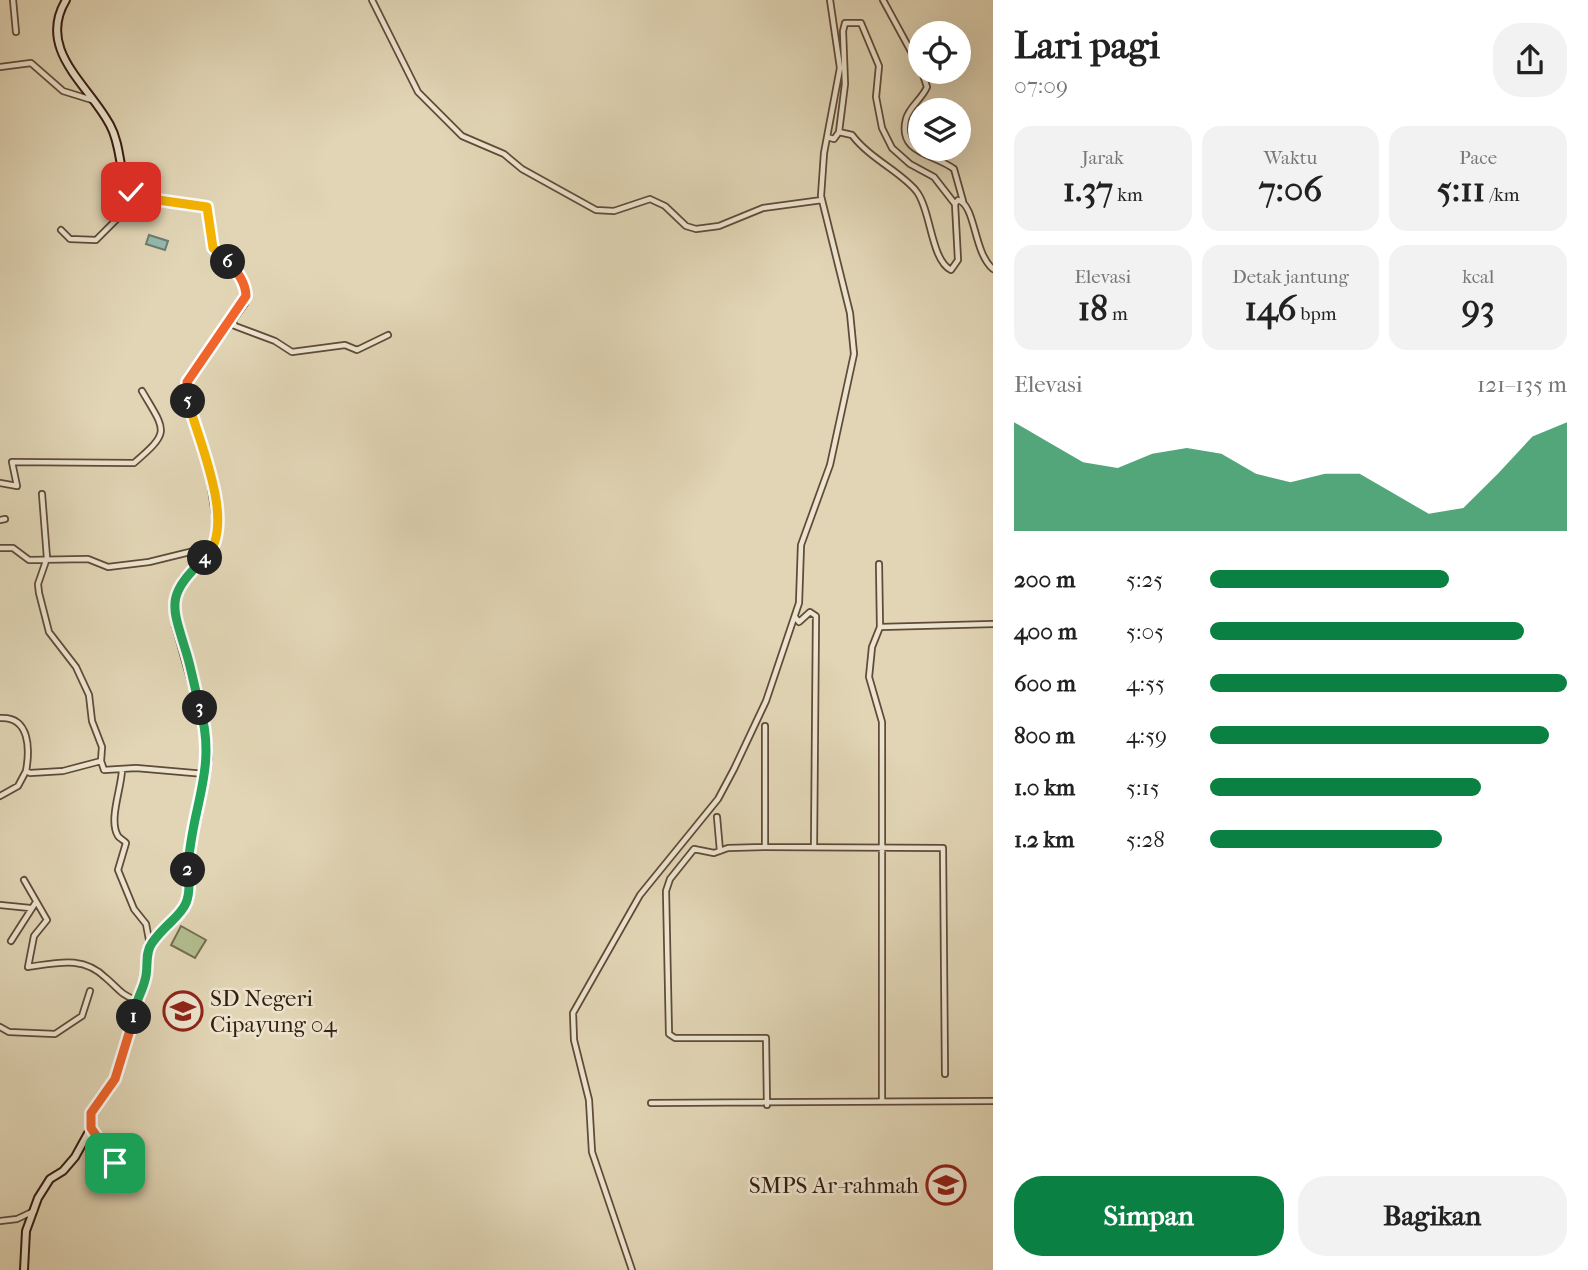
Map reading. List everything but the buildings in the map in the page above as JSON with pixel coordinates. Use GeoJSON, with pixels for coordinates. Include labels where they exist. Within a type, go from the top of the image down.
{"type":"FeatureCollection","features":[{"type":"Feature","properties":{"kind":"street"},"geometry":{"type":"LineString","coordinates":[[13,0],[16,32]]}},
{"type":"Feature","properties":{"kind":"street"},"geometry":{"type":"LineString","coordinates":[[66,0],[56,20],[57,38],[74,75],[114,133],[128,189],[144,198],[208,208],[213,248],[237,270],[245,287],[244,303],[186,384],[192,419],[210,474],[217,514],[216,542],[210,554],[180,583],[174,610],[206,732],[205,774],[189,854],[189,900],[182,913],[150,945]]}},
{"type":"Feature","properties":{"kind":"street"},"geometry":{"type":"LineString","coordinates":[[372,0],[418,92],[455,131],[473,143],[504,154],[522,169],[596,211],[614,211],[650,199],[665,206],[686,226],[706,228],[763,208],[822,200]]}},
{"type":"Feature","properties":{"kind":"street"},"geometry":{"type":"LineString","coordinates":[[632,1270],[592,1152],[588,1094],[574,1040],[572,1019],[576,1006],[590,988],[640,895],[718,799],[750,738],[795,617],[800,596],[801,545],[832,458],[854,354],[850,313],[822,200],[827,137],[840,68],[830,0]]}},
{"type":"Feature","properties":{"kind":"street"},"geometry":{"type":"LineString","coordinates":[[883,0],[908,46]]}},
{"type":"Feature","properties":{"kind":"street"},"geometry":{"type":"LineString","coordinates":[[827,137],[834,139],[839,132],[845,84],[843,31],[845,23],[851,20],[862,23],[879,66],[876,97],[883,128],[892,148],[910,164],[934,177],[955,204],[958,260],[956,267],[951,270],[939,257],[916,190],[865,152],[852,135],[839,132]]}},
{"type":"Feature","properties":{"kind":"street"},"geometry":{"type":"LineString","coordinates":[[0,67],[31,63],[63,92],[92,100]]}},
{"type":"Feature","properties":{"kind":"street"},"geometry":{"type":"LineString","coordinates":[[925,84],[926,87],[906,118],[905,133],[909,145],[919,153],[954,169],[963,201],[969,207],[980,254],[993,269]]}},
{"type":"Feature","properties":{"kind":"street"},"geometry":{"type":"LineString","coordinates":[[61,230],[70,239],[96,240],[122,214],[144,198]]}},
{"type":"Feature","properties":{"kind":"street"},"geometry":{"type":"LineString","coordinates":[[955,204],[958,200],[963,201]]}},
{"type":"Feature","properties":{"kind":"street"},"geometry":{"type":"LineString","coordinates":[[232,320],[235,326],[275,341],[292,352],[345,345],[357,350],[388,335]]}},
{"type":"Feature","properties":{"kind":"street"},"geometry":{"type":"LineString","coordinates":[[0,483],[17,486],[12,462],[134,463],[160,439],[162,427],[142,391]]}},
{"type":"Feature","properties":{"kind":"street"},"geometry":{"type":"LineString","coordinates":[[42,494],[47,558],[38,586],[46,625],[76,667],[89,695],[92,721],[102,747],[101,761],[104,770],[136,768],[205,774]]}},
{"type":"Feature","properties":{"kind":"street"},"geometry":{"type":"LineString","coordinates":[[0,548],[13,548],[29,560],[88,559],[102,566],[173,556],[216,542]]}},
{"type":"Feature","properties":{"kind":"street"},"geometry":{"type":"LineString","coordinates":[[879,564],[880,627],[872,648],[869,689],[881,722],[882,1101]]}},
{"type":"Feature","properties":{"kind":"street"},"geometry":{"type":"LineString","coordinates":[[795,617],[799,622],[810,612],[816,616],[814,846]]}},
{"type":"Feature","properties":{"kind":"street"},"geometry":{"type":"LineString","coordinates":[[880,627],[993,624]]}},
{"type":"Feature","properties":{"kind":"street"},"geometry":{"type":"LineString","coordinates":[[0,718],[12,719],[26,734],[29,750],[26,771],[18,786],[0,796]]}},
{"type":"Feature","properties":{"kind":"street"},"geometry":{"type":"LineString","coordinates":[[765,726],[765,847]]}},
{"type":"Feature","properties":{"kind":"street"},"geometry":{"type":"LineString","coordinates":[[26,771],[63,771],[101,761]]}},
{"type":"Feature","properties":{"kind":"street"},"geometry":{"type":"LineString","coordinates":[[24,1270],[26,1231],[34,1211],[45,1185],[69,1165],[91,1128],[92,1109],[112,1084],[122,1061],[136,1000],[145,980],[150,945],[145,922],[134,909],[117,867],[126,843],[118,835],[115,806],[121,788],[122,769]]}},
{"type":"Feature","properties":{"kind":"street"},"geometry":{"type":"LineString","coordinates":[[717,817],[720,851]]}},
{"type":"Feature","properties":{"kind":"street"},"geometry":{"type":"LineString","coordinates":[[690,834],[697,849]]}},
{"type":"Feature","properties":{"kind":"street"},"geometry":{"type":"LineString","coordinates":[[767,1105],[765,1038],[675,1038],[669,1034],[667,887],[691,851],[697,849],[710,853],[765,847],[814,846],[940,847],[944,850],[944,1074]]}},
{"type":"Feature","properties":{"kind":"street"},"geometry":{"type":"LineString","coordinates":[[23,880],[47,920],[34,936],[28,967],[84,963],[98,970],[121,995],[136,1000]]}},
{"type":"Feature","properties":{"kind":"street"},"geometry":{"type":"LineString","coordinates":[[11,941],[36,902]]}},
{"type":"Feature","properties":{"kind":"street"},"geometry":{"type":"LineString","coordinates":[[0,905],[30,908]]}},
{"type":"Feature","properties":{"kind":"street"},"geometry":{"type":"LineString","coordinates":[[0,1027],[9,1032],[55,1034],[82,1016],[90,991]]}},
{"type":"Feature","properties":{"kind":"street"},"geometry":{"type":"LineString","coordinates":[[651,1104],[993,1101]]}},
{"type":"Feature","properties":{"kind":"street"},"geometry":{"type":"LineString","coordinates":[[91,1128],[115,1163]]}},
{"type":"Feature","properties":{"kind":"street"},"geometry":{"type":"LineString","coordinates":[[0,1221],[17,1219],[34,1211]]}},
{"type":"Feature","properties":{"kind":"green space"},"geometry":{"type":"Polygon","coordinates":[[[181,926],[206,940],[195,958],[171,945],[181,926]]]}},
{"type":"Feature","properties":{"kind":"water"},"geometry":{"type":"Polygon","coordinates":[[[149,235],[168,241],[165,250],[146,244],[149,235]]]}},
{"type":"Feature","properties":{"kind":"place","name":"SD Negeri Cipayung 04"},"geometry":{"type":"Point","coordinates":[183,1011]}},
{"type":"Feature","properties":{"kind":"place","name":"SMPS Ar-rahmah"},"geometry":{"type":"Point","coordinates":[946,1185]}},
{"type":"Feature","properties":{"kind":"route"},"geometry":{"type":"LineString","coordinates":[[115,1163],[91,1128],[92,1111],[112,1084],[122,1061],[134,1020],[136,1000],[145,980],[150,945],[182,913],[189,900],[189,854],[208,757],[205,725],[175,619],[180,583],[212,551],[218,528],[209,469],[192,419],[186,384],[244,303],[246,292],[237,270],[213,248],[207,207],[144,198],[131,192]]}}]}
